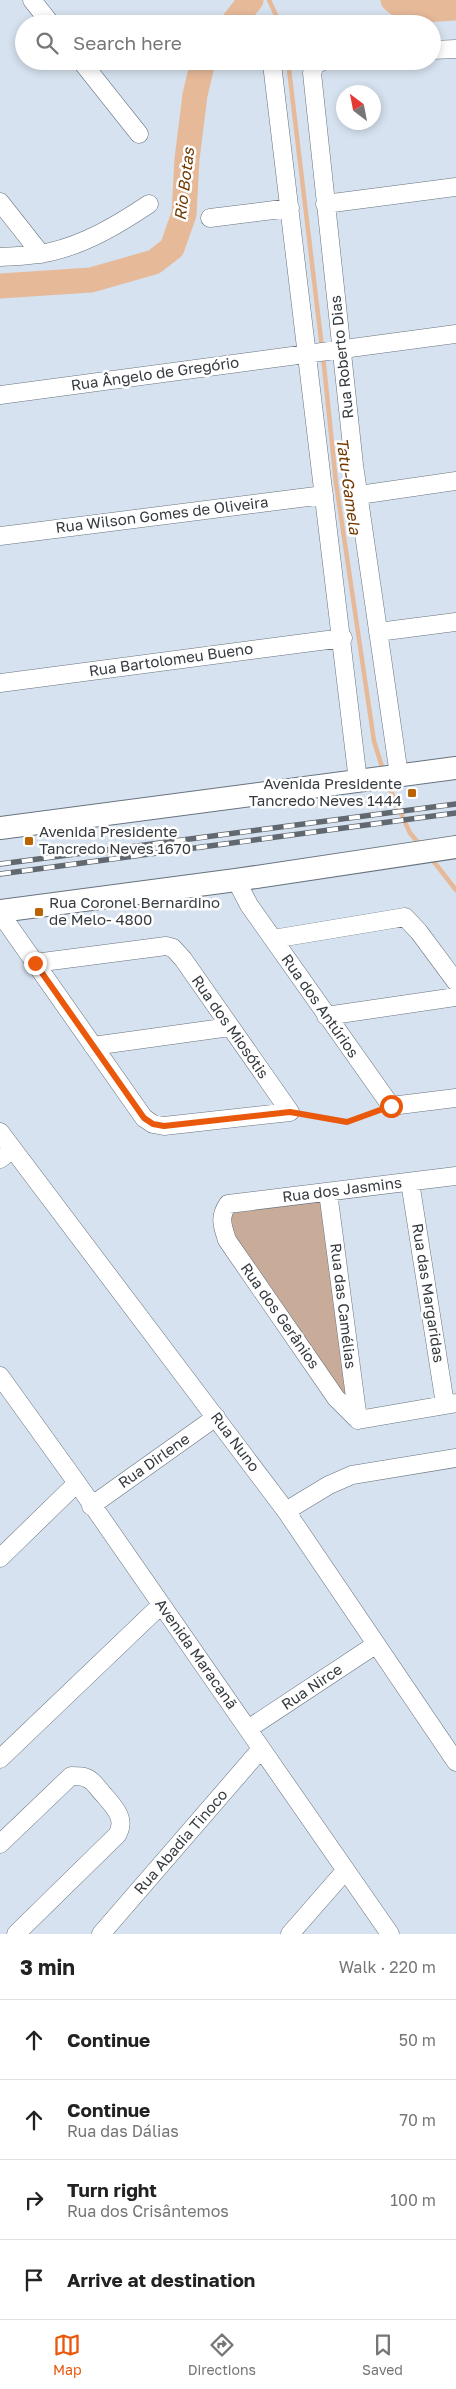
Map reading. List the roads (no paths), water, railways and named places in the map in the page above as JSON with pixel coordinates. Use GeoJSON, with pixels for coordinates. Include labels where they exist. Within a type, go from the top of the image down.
{"type":"FeatureCollection","features":[{"type":"Feature","properties":{"kind":"main road"},"geometry":{"type":"LineString","coordinates":[[0,828],[456,768]]}},
{"type":"Feature","properties":{"kind":"main road"},"geometry":{"type":"LineString","coordinates":[[0,912],[451,848]]}},
{"type":"Feature","properties":{"kind":"street"},"geometry":{"type":"LineString","coordinates":[[32,0],[44,15]]}},
{"type":"Feature","properties":{"kind":"street"},"geometry":{"type":"LineString","coordinates":[[441,50],[456,49]]}},
{"type":"Feature","properties":{"kind":"street"},"geometry":{"type":"LineString","coordinates":[[88,70],[139,134]]}},
{"type":"Feature","properties":{"kind":"street"},"geometry":{"type":"LineString","coordinates":[[273,70],[324,495],[361,780]]}},
{"type":"Feature","properties":{"kind":"street","name":"Rua Roberto Dias"},"geometry":{"type":"LineString","coordinates":[[313,70],[338,351],[378,632],[396,776]]}},
{"type":"Feature","properties":{"kind":"street"},"geometry":{"type":"LineString","coordinates":[[325,204],[456,187]]}},
{"type":"Feature","properties":{"kind":"street"},"geometry":{"type":"LineString","coordinates":[[0,202],[41,254]]}},
{"type":"Feature","properties":{"kind":"street"},"geometry":{"type":"LineString","coordinates":[[0,257],[41,254],[78,244],[100,234],[149,204]]}},
{"type":"Feature","properties":{"kind":"street"},"geometry":{"type":"LineString","coordinates":[[210,218],[290,208]]}},
{"type":"Feature","properties":{"kind":"street"},"geometry":{"type":"LineString","coordinates":[[338,351],[456,334]]}},
{"type":"Feature","properties":{"kind":"street","name":"Rua Ângelo de Gregório"},"geometry":{"type":"LineString","coordinates":[[0,395],[338,351]]}},
{"type":"Feature","properties":{"kind":"street"},"geometry":{"type":"LineString","coordinates":[[359,495],[456,481]]}},
{"type":"Feature","properties":{"kind":"street","name":"Rua Wilson Gomes de Oliveira"},"geometry":{"type":"LineString","coordinates":[[0,536],[324,495]]}},
{"type":"Feature","properties":{"kind":"street"},"geometry":{"type":"LineString","coordinates":[[378,632],[456,622]]}},
{"type":"Feature","properties":{"kind":"street","name":"Rua Bartolomeu Bueno"},"geometry":{"type":"LineString","coordinates":[[0,683],[343,638]]}},
{"type":"Feature","properties":{"kind":"street","name":"Rua dos Antúrios"},"geometry":{"type":"LineString","coordinates":[[236,880],[249,905],[391,1106],[456,1098]]}},
{"type":"Feature","properties":{"kind":"street"},"geometry":{"type":"LineString","coordinates":[[0,912],[93,1046],[230,1027]]}},
{"type":"Feature","properties":{"kind":"street"},"geometry":{"type":"LineString","coordinates":[[273,938],[405,917],[411,921],[456,982]]}},
{"type":"Feature","properties":{"kind":"street","name":"Rua dos Miosótis"},"geometry":{"type":"LineString","coordinates":[[35,963],[166,946],[173,948],[184,959],[290,1112],[164,1126],[153,1124],[144,1118],[93,1046]]}},
{"type":"Feature","properties":{"kind":"street"},"geometry":{"type":"LineString","coordinates":[[326,1016],[456,997]]}},
{"type":"Feature","properties":{"kind":"street","name":"Rua Nuno"},"geometry":{"type":"LineString","coordinates":[[0,1132],[6,1154],[216,1417],[286,1511],[456,1762]]}},
{"type":"Feature","properties":{"kind":"street","name":"Rua dos Jasmins"},"geometry":{"type":"LineString","coordinates":[[228,1204],[456,1176]]}},
{"type":"Feature","properties":{"kind":"street","name":"Rua das Margaridas"},"geometry":{"type":"LineString","coordinates":[[410,1182],[451,1404]]}},
{"type":"Feature","properties":{"kind":"street","name":"Rua das Camélias"},"geometry":{"type":"LineString","coordinates":[[328,1192],[358,1420]]}},
{"type":"Feature","properties":{"kind":"street","name":"Rua dos Gerânios"},"geometry":{"type":"LineString","coordinates":[[228,1204],[222,1213],[222,1223],[227,1240],[336,1398],[358,1420]]}},
{"type":"Feature","properties":{"kind":"street","name":"Avenida Maracanã"},"geometry":{"type":"LineString","coordinates":[[0,1376],[77,1483],[91,1506],[390,1934]]}},
{"type":"Feature","properties":{"kind":"street"},"geometry":{"type":"LineString","coordinates":[[358,1420],[451,1404]]}},
{"type":"Feature","properties":{"kind":"street","name":"Rua Dirlene"},"geometry":{"type":"LineString","coordinates":[[91,1506],[216,1417]]}},
{"type":"Feature","properties":{"kind":"street"},"geometry":{"type":"LineString","coordinates":[[286,1511],[329,1485],[352,1475],[456,1458]]}},
{"type":"Feature","properties":{"kind":"street"},"geometry":{"type":"LineString","coordinates":[[0,1558],[77,1483]]}},
{"type":"Feature","properties":{"kind":"street"},"geometry":{"type":"LineString","coordinates":[[0,1759],[161,1605]]}},
{"type":"Feature","properties":{"kind":"street","name":"Rua Nirce"},"geometry":{"type":"LineString","coordinates":[[248,1729],[375,1644]]}},
{"type":"Feature","properties":{"kind":"street","name":"Rua Abadia Tinoco"},"geometry":{"type":"LineString","coordinates":[[101,1934],[261,1750]]}},
{"type":"Feature","properties":{"kind":"street"},"geometry":{"type":"LineString","coordinates":[[0,1844],[71,1776],[90,1779],[118,1810],[121,1829],[117,1835],[16,1934]]}},
{"type":"Feature","properties":{"kind":"street"},"geometry":{"type":"LineString","coordinates":[[290,1934],[345,1871]]}},
{"type":"Feature","properties":{"kind":"waterway","name":"Rio Botas"},"geometry":{"type":"LineString","coordinates":[[239,15],[251,0]]}},
{"type":"Feature","properties":{"kind":"waterway","name":"Tatu-Gamela"},"geometry":{"type":"LineString","coordinates":[[269,0],[276,15]]}},
{"type":"Feature","properties":{"kind":"waterway","name":"Rio Botas"},"geometry":{"type":"LineString","coordinates":[[393,0],[407,11],[456,8]]}},
{"type":"Feature","properties":{"kind":"waterway","name":"Rio Botas"},"geometry":{"type":"LineString","coordinates":[[0,286],[91,280],[154,262],[172,248],[184,214],[187,159],[195,95],[201,70]]}},
{"type":"Feature","properties":{"kind":"waterway","name":"Tatu-Gamela"},"geometry":{"type":"LineString","coordinates":[[289,70],[322,348]]}},
{"type":"Feature","properties":{"kind":"waterway","name":"Tatu-Gamela"},"geometry":{"type":"LineString","coordinates":[[323,356],[336,483],[374,741],[383,770]]}},
{"type":"Feature","properties":{"kind":"waterway","name":"Tatu-Gamela"},"geometry":{"type":"LineString","coordinates":[[387,783],[410,833],[421,846]]}},
{"type":"Feature","properties":{"kind":"waterway","name":"Tatu-Gamela"},"geometry":{"type":"LineString","coordinates":[[431,858],[456,890]]}},
{"type":"Feature","properties":{"kind":"railway"},"geometry":{"type":"LineString","coordinates":[[0,864],[456,804]]}},
{"type":"Feature","properties":{"kind":"railway"},"geometry":{"type":"LineString","coordinates":[[0,874],[456,813]]}},
{"type":"Feature","properties":{"kind":"place","name":"Avenida Presidente Tancredo Neves 1444"},"geometry":{"type":"Point","coordinates":[412,793]}},
{"type":"Feature","properties":{"kind":"place","name":"Avenida Presidente Tancredo Neves 1670"},"geometry":{"type":"Point","coordinates":[29,841]}},
{"type":"Feature","properties":{"kind":"place","name":"Rua Coronel Bernardino de Melo- 4800"},"geometry":{"type":"Point","coordinates":[39,912]}}]}
